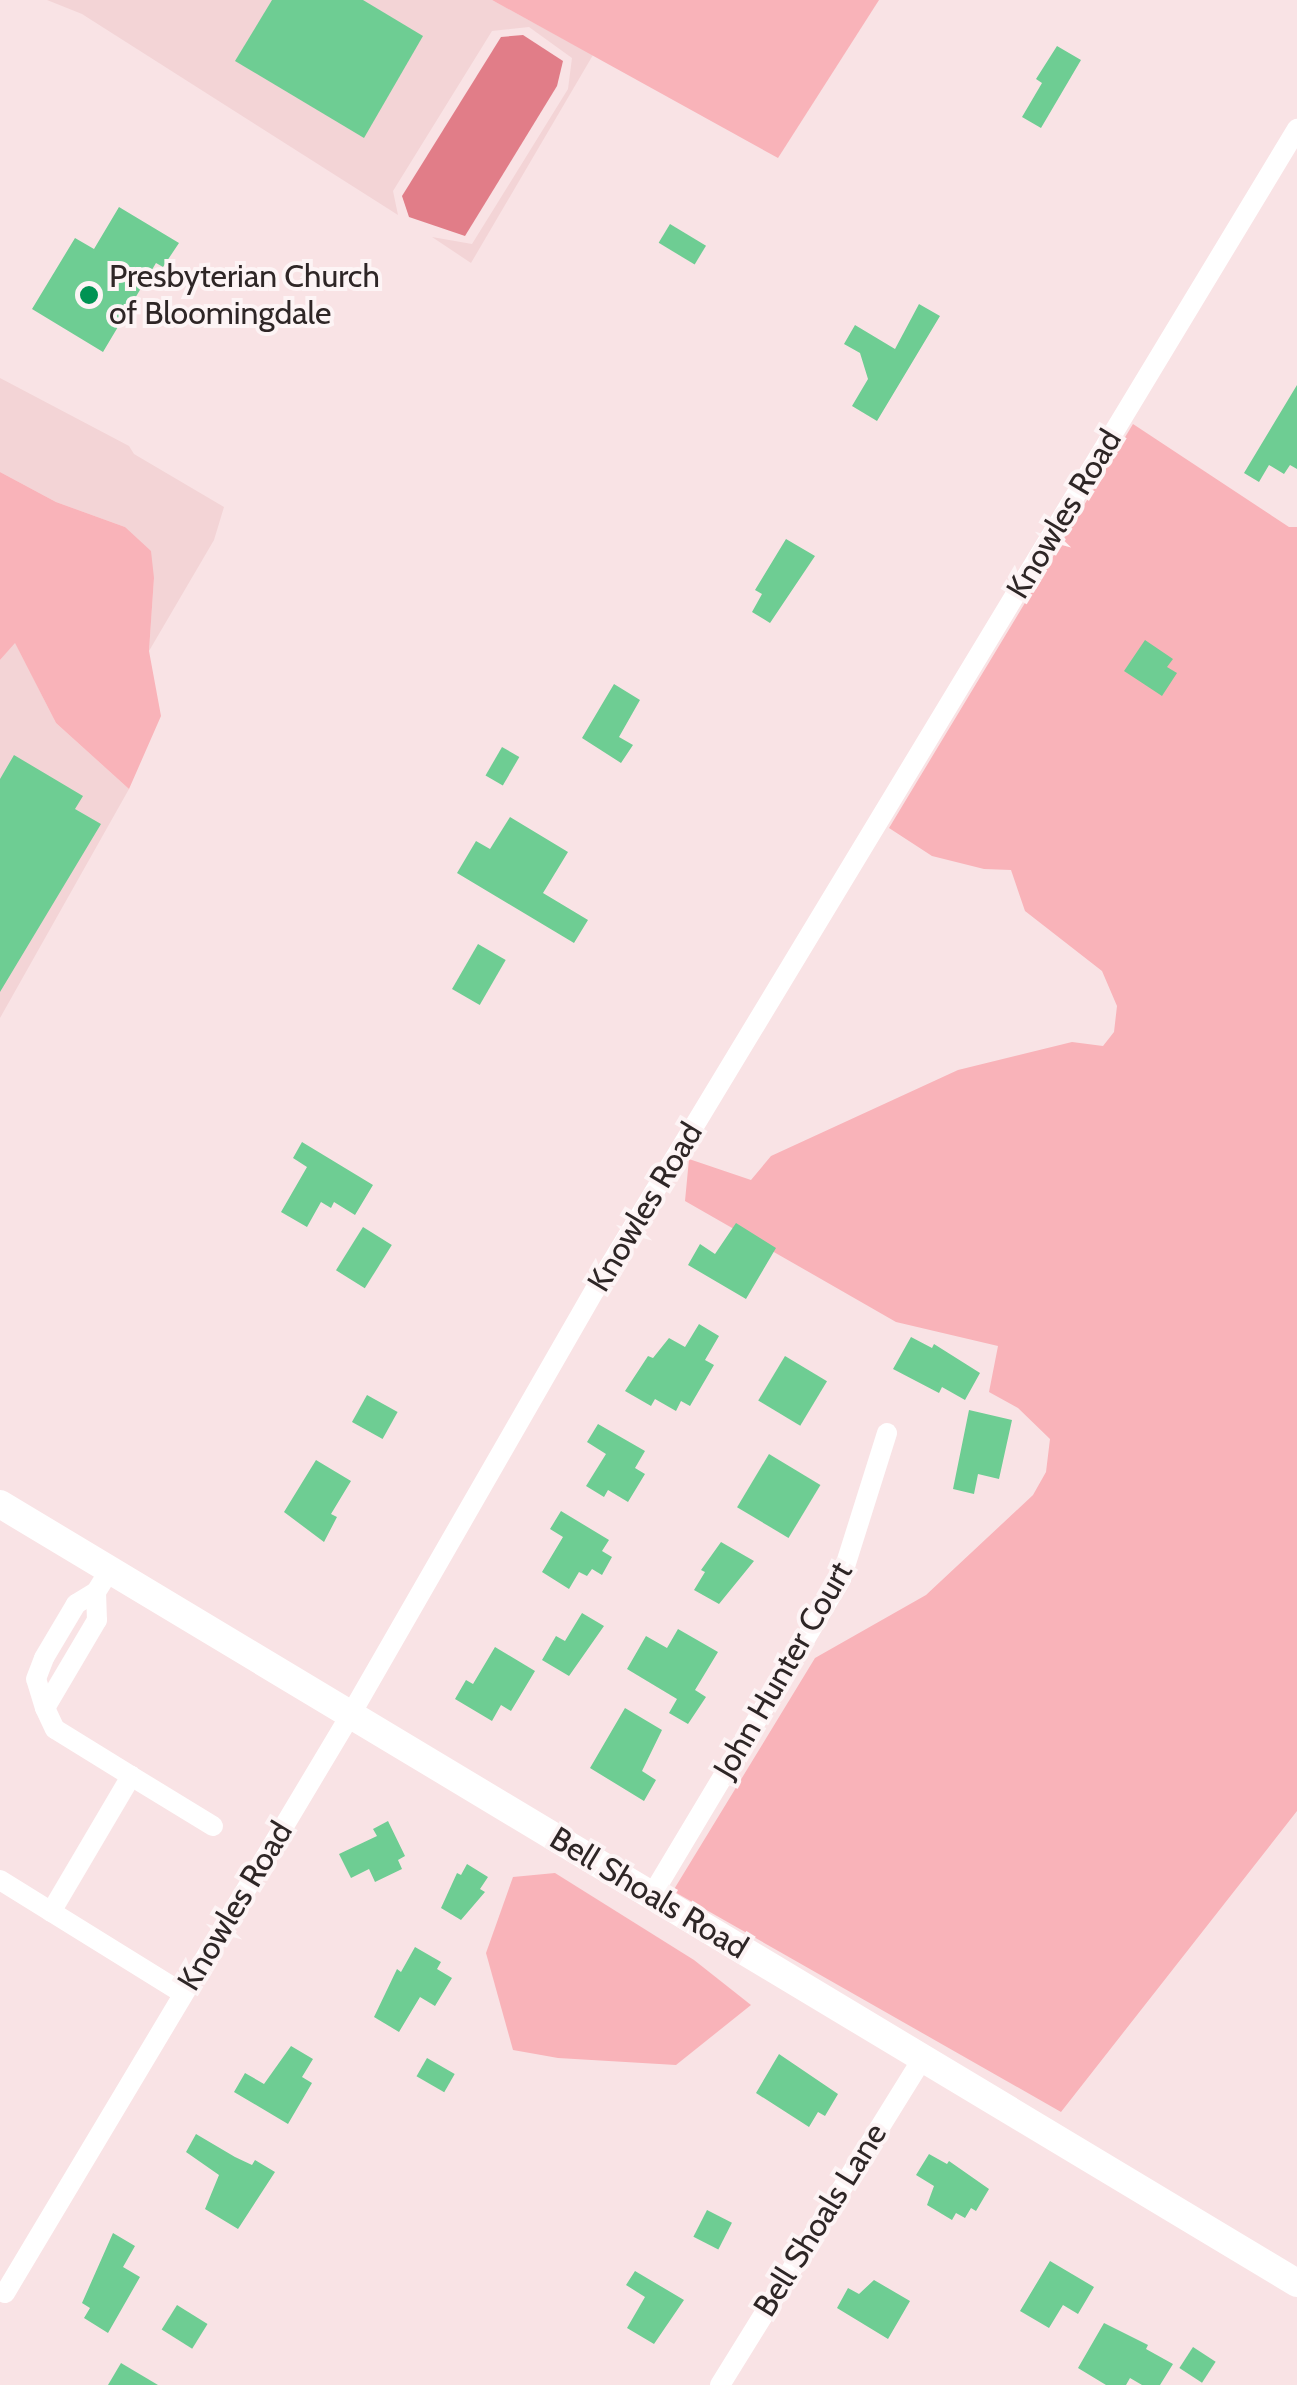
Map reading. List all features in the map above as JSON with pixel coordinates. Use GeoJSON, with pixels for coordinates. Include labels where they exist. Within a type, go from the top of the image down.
{"type":"FeatureCollection","features":[{"type":"Feature","properties":{"kind":"main road","name":"Bell Shoals Road"},"geometry":{"type":"LineString","coordinates":[[0,1504],[103,1581],[351,1714],[1297,2283]]}},
{"type":"Feature","properties":{"kind":"street","name":"Knowles Road"},"geometry":{"type":"LineString","coordinates":[[5,2293],[351,1714],[595,1290],[1297,128]]}},
{"type":"Feature","properties":{"kind":"street","name":"John Hunter Court"},"geometry":{"type":"LineString","coordinates":[[652,1896],[841,1579],[888,1434]]}},
{"type":"Feature","properties":{"kind":"street"},"geometry":{"type":"LineString","coordinates":[[103,1581],[76,1604],[48,1650],[36,1679],[45,1708],[55,1729],[213,1826]]}},
{"type":"Feature","properties":{"kind":"street"},"geometry":{"type":"LineString","coordinates":[[45,1708],[97,1620],[103,1581]]}},
{"type":"Feature","properties":{"kind":"street"},"geometry":{"type":"LineString","coordinates":[[48,1650],[72,1664]]}},
{"type":"Feature","properties":{"kind":"street"},"geometry":{"type":"LineString","coordinates":[[51,1912],[131,1776]]}},
{"type":"Feature","properties":{"kind":"street"},"geometry":{"type":"LineString","coordinates":[[0,1880],[182,1992]]}},
{"type":"Feature","properties":{"kind":"street","name":"Bell Shoals Lane"},"geometry":{"type":"LineString","coordinates":[[720,2385],[922,2058]]}},
{"type":"Feature","properties":{"kind":"shaded area"},"geometry":{"type":"Polygon","coordinates":[[[47,0],[492,0],[593,55],[471,263],[432,237],[472,244],[568,89],[572,58],[529,27],[492,31],[393,191],[398,215],[82,14],[47,0]]]}},
{"type":"Feature","properties":{"kind":"shaded area"},"geometry":{"type":"Polygon","coordinates":[[[492,0],[879,0],[778,158],[492,0]]]}},
{"type":"Feature","properties":{"kind":"shaded area"},"geometry":{"type":"Polygon","coordinates":[[[523,35],[563,61],[557,86],[465,236],[409,217],[402,196],[501,37],[523,35]]]}},
{"type":"Feature","properties":{"kind":"shaded area"},"geometry":{"type":"Polygon","coordinates":[[[0,378],[129,446],[134,454],[224,507],[214,540],[149,651],[154,578],[125,527],[56,502],[0,472],[0,378]]]}},
{"type":"Feature","properties":{"kind":"shaded area"},"geometry":{"type":"Polygon","coordinates":[[[1133,424],[1289,527],[1297,527],[1297,1811],[1061,2112],[673,1891],[815,1658],[926,1595],[1033,1495],[1046,1472],[1050,1439],[1018,1408],[989,1392],[998,1346],[896,1322],[685,1201],[689,1159],[751,1180],[771,1156],[958,1070],[1072,1042],[1103,1046],[1114,1032],[1117,1006],[1102,971],[1025,911],[1011,870],[984,869],[932,856],[889,828],[1133,424]]]}},
{"type":"Feature","properties":{"kind":"shaded area"},"geometry":{"type":"Polygon","coordinates":[[[0,472],[56,502],[125,527],[151,551],[154,578],[149,651],[161,716],[129,789],[56,723],[15,643],[0,660],[0,472]]]}},
{"type":"Feature","properties":{"kind":"shaded area"},"geometry":{"type":"Polygon","coordinates":[[[15,642],[56,723],[129,789],[0,1018],[0,660],[15,642]]]}},
{"type":"Feature","properties":{"kind":"shaded area"},"geometry":{"type":"Polygon","coordinates":[[[555,1873],[694,1960],[751,2005],[676,2065],[558,2058],[513,2050],[486,1953],[513,1877],[555,1873]]]}},
{"type":"Feature","properties":{"kind":"building"},"geometry":{"type":"Polygon","coordinates":[[[272,0],[363,0],[423,36],[364,138],[235,61],[272,0]]]}},
{"type":"Feature","properties":{"kind":"building"},"geometry":{"type":"Polygon","coordinates":[[[1057,46],[1081,60],[1041,128],[1022,117],[1042,83],[1036,79],[1057,46]]]}},
{"type":"Feature","properties":{"kind":"building","name":"Presbyterian Church of Bloomingdale"},"geometry":{"type":"Polygon","coordinates":[[[119,207],[179,243],[163,267],[156,263],[103,352],[32,309],[75,238],[94,249],[119,207]]]}},
{"type":"Feature","properties":{"kind":"building"},"geometry":{"type":"Polygon","coordinates":[[[670,224],[706,246],[695,264],[659,243],[670,224]]]}},
{"type":"Feature","properties":{"kind":"building"},"geometry":{"type":"Polygon","coordinates":[[[919,304],[940,316],[877,421],[852,406],[868,379],[860,353],[844,344],[855,325],[895,349],[919,304]]]}},
{"type":"Feature","properties":{"kind":"building"},"geometry":{"type":"Polygon","coordinates":[[[1297,385],[1297,469],[1290,465],[1284,474],[1269,465],[1259,482],[1244,473],[1297,385]]]}},
{"type":"Feature","properties":{"kind":"building"},"geometry":{"type":"Polygon","coordinates":[[[786,539],[815,556],[770,623],[752,612],[762,594],[755,590],[786,539]]]}},
{"type":"Feature","properties":{"kind":"building"},"geometry":{"type":"Polygon","coordinates":[[[1145,640],[1173,659],[1167,667],[1177,673],[1162,696],[1124,671],[1145,640]]]}},
{"type":"Feature","properties":{"kind":"building"},"geometry":{"type":"Polygon","coordinates":[[[614,684],[640,700],[619,737],[633,745],[621,763],[582,738],[614,684]]]}},
{"type":"Feature","properties":{"kind":"building"},"geometry":{"type":"Polygon","coordinates":[[[502,747],[519,757],[503,786],[486,776],[502,747]]]}},
{"type":"Feature","properties":{"kind":"building"},"geometry":{"type":"Polygon","coordinates":[[[14,755],[83,796],[75,809],[101,824],[0,992],[0,779],[14,755]]]}},
{"type":"Feature","properties":{"kind":"building"},"geometry":{"type":"Polygon","coordinates":[[[510,817],[568,852],[543,893],[588,920],[574,943],[457,873],[476,841],[490,849],[510,817]]]}},
{"type":"Feature","properties":{"kind":"building"},"geometry":{"type":"Polygon","coordinates":[[[478,944],[506,960],[480,1005],[452,989],[478,944]]]}},
{"type":"Feature","properties":{"kind":"building"},"geometry":{"type":"Polygon","coordinates":[[[302,1142],[373,1185],[355,1215],[334,1202],[331,1208],[321,1202],[307,1227],[281,1212],[307,1167],[293,1158],[302,1142]]]}},
{"type":"Feature","properties":{"kind":"building"},"geometry":{"type":"Polygon","coordinates":[[[736,1223],[776,1248],[746,1299],[688,1265],[700,1244],[715,1254],[736,1223]]]}},
{"type":"Feature","properties":{"kind":"building"},"geometry":{"type":"Polygon","coordinates":[[[363,1227],[392,1245],[365,1288],[336,1270],[363,1227]]]}},
{"type":"Feature","properties":{"kind":"building"},"geometry":{"type":"Polygon","coordinates":[[[699,1324],[719,1336],[705,1360],[714,1365],[690,1406],[681,1401],[676,1411],[655,1399],[651,1406],[625,1391],[648,1356],[653,1358],[669,1338],[685,1347],[699,1324]]]}},
{"type":"Feature","properties":{"kind":"building"},"geometry":{"type":"Polygon","coordinates":[[[911,1337],[932,1348],[934,1344],[980,1373],[965,1400],[942,1387],[939,1393],[893,1369],[911,1337]]]}},
{"type":"Feature","properties":{"kind":"building"},"geometry":{"type":"Polygon","coordinates":[[[785,1356],[827,1381],[800,1426],[758,1401],[785,1356]]]}},
{"type":"Feature","properties":{"kind":"building"},"geometry":{"type":"Polygon","coordinates":[[[367,1395],[398,1412],[383,1439],[352,1422],[367,1395]]]}},
{"type":"Feature","properties":{"kind":"building"},"geometry":{"type":"Polygon","coordinates":[[[969,1410],[1012,1420],[999,1479],[978,1474],[974,1494],[953,1489],[969,1410]]]}},
{"type":"Feature","properties":{"kind":"building"},"geometry":{"type":"Polygon","coordinates":[[[598,1424],[645,1451],[635,1468],[645,1474],[628,1502],[608,1490],[604,1497],[586,1486],[606,1454],[587,1442],[598,1424]]]}},
{"type":"Feature","properties":{"kind":"building"},"geometry":{"type":"Polygon","coordinates":[[[769,1454],[820,1485],[788,1538],[737,1507],[769,1454]]]}},
{"type":"Feature","properties":{"kind":"building"},"geometry":{"type":"Polygon","coordinates":[[[316,1460],[351,1481],[331,1514],[337,1517],[324,1542],[284,1512],[316,1460]]]}},
{"type":"Feature","properties":{"kind":"building"},"geometry":{"type":"Polygon","coordinates":[[[561,1511],[609,1540],[602,1551],[612,1557],[602,1575],[592,1569],[587,1576],[579,1572],[569,1589],[542,1572],[563,1537],[550,1529],[561,1511]]]}},
{"type":"Feature","properties":{"kind":"building"},"geometry":{"type":"Polygon","coordinates":[[[721,1542],[754,1561],[719,1604],[694,1590],[705,1572],[701,1570],[721,1542]]]}},
{"type":"Feature","properties":{"kind":"building"},"geometry":{"type":"Polygon","coordinates":[[[582,1613],[604,1626],[569,1676],[542,1660],[556,1636],[565,1641],[582,1613]]]}},
{"type":"Feature","properties":{"kind":"building"},"geometry":{"type":"Polygon","coordinates":[[[678,1629],[718,1652],[695,1690],[706,1697],[688,1724],[669,1713],[677,1699],[627,1669],[646,1636],[667,1648],[678,1629]]]}},
{"type":"Feature","properties":{"kind":"building"},"geometry":{"type":"Polygon","coordinates":[[[495,1647],[535,1671],[511,1711],[501,1705],[492,1721],[455,1699],[466,1680],[473,1684],[495,1647]]]}},
{"type":"Feature","properties":{"kind":"building"},"geometry":{"type":"Polygon","coordinates":[[[625,1708],[662,1730],[642,1771],[656,1780],[644,1801],[590,1768],[625,1708]]]}},
{"type":"Feature","properties":{"kind":"building"},"geometry":{"type":"Polygon","coordinates":[[[388,1821],[405,1856],[398,1860],[402,1869],[375,1882],[369,1869],[351,1878],[339,1854],[377,1836],[373,1829],[388,1821]]]}},
{"type":"Feature","properties":{"kind":"building"},"geometry":{"type":"Polygon","coordinates":[[[467,1864],[488,1877],[480,1889],[485,1892],[461,1920],[441,1908],[457,1873],[461,1875],[467,1864]]]}},
{"type":"Feature","properties":{"kind":"building"},"geometry":{"type":"Polygon","coordinates":[[[415,1947],[441,1962],[437,1969],[452,1978],[435,2006],[420,1997],[399,2032],[374,2017],[397,1969],[401,1972],[415,1947]]]}},
{"type":"Feature","properties":{"kind":"building"},"geometry":{"type":"Polygon","coordinates":[[[291,2046],[313,2059],[302,2077],[312,2083],[288,2124],[234,2092],[245,2073],[264,2084],[291,2046]]]}},
{"type":"Feature","properties":{"kind":"building"},"geometry":{"type":"Polygon","coordinates":[[[779,2054],[838,2094],[825,2116],[818,2112],[809,2127],[756,2093],[779,2054]]]}},
{"type":"Feature","properties":{"kind":"building"},"geometry":{"type":"Polygon","coordinates":[[[427,2058],[455,2074],[444,2092],[416,2076],[427,2058]]]}},
{"type":"Feature","properties":{"kind":"building"},"geometry":{"type":"Polygon","coordinates":[[[196,2134],[235,2157],[252,2165],[255,2160],[275,2172],[238,2229],[205,2209],[219,2175],[186,2152],[196,2134]]]}},
{"type":"Feature","properties":{"kind":"building"},"geometry":{"type":"Polygon","coordinates":[[[929,2154],[947,2164],[949,2161],[989,2189],[976,2211],[971,2208],[965,2218],[956,2213],[952,2220],[927,2205],[934,2186],[916,2175],[929,2154]]]}},
{"type":"Feature","properties":{"kind":"building"},"geometry":{"type":"Polygon","coordinates":[[[707,2210],[732,2223],[718,2249],[693,2237],[707,2210]]]}},
{"type":"Feature","properties":{"kind":"building"},"geometry":{"type":"Polygon","coordinates":[[[113,2233],[135,2246],[123,2267],[140,2277],[108,2333],[84,2318],[90,2308],[82,2303],[113,2233]]]}},
{"type":"Feature","properties":{"kind":"building"},"geometry":{"type":"Polygon","coordinates":[[[1050,2261],[1094,2287],[1078,2314],[1063,2305],[1049,2328],[1020,2311],[1050,2261]]]}},
{"type":"Feature","properties":{"kind":"building"},"geometry":{"type":"Polygon","coordinates":[[[635,2271],[684,2300],[654,2344],[627,2328],[645,2297],[626,2285],[635,2271]]]}},
{"type":"Feature","properties":{"kind":"building"},"geometry":{"type":"Polygon","coordinates":[[[874,2280],[910,2301],[888,2339],[837,2308],[848,2288],[859,2294],[874,2280]]]}},
{"type":"Feature","properties":{"kind":"building"},"geometry":{"type":"Polygon","coordinates":[[[177,2305],[208,2324],[192,2349],[162,2330],[177,2305]]]}},
{"type":"Feature","properties":{"kind":"building"},"geometry":{"type":"Polygon","coordinates":[[[1104,2323],[1148,2345],[1146,2349],[1173,2364],[1160,2385],[1142,2385],[1130,2378],[1126,2385],[1106,2385],[1078,2368],[1104,2323]]]}},
{"type":"Feature","properties":{"kind":"building"},"geometry":{"type":"Polygon","coordinates":[[[1193,2347],[1216,2362],[1202,2383],[1179,2368],[1193,2347]]]}},
{"type":"Feature","properties":{"kind":"building"},"geometry":{"type":"Polygon","coordinates":[[[121,2363],[158,2385],[108,2385],[121,2363]]]}},
{"type":"Feature","properties":{"kind":"place","name":"Presbyterian Church of Bloomingdale"},"geometry":{"type":"Point","coordinates":[89,295]}}]}
